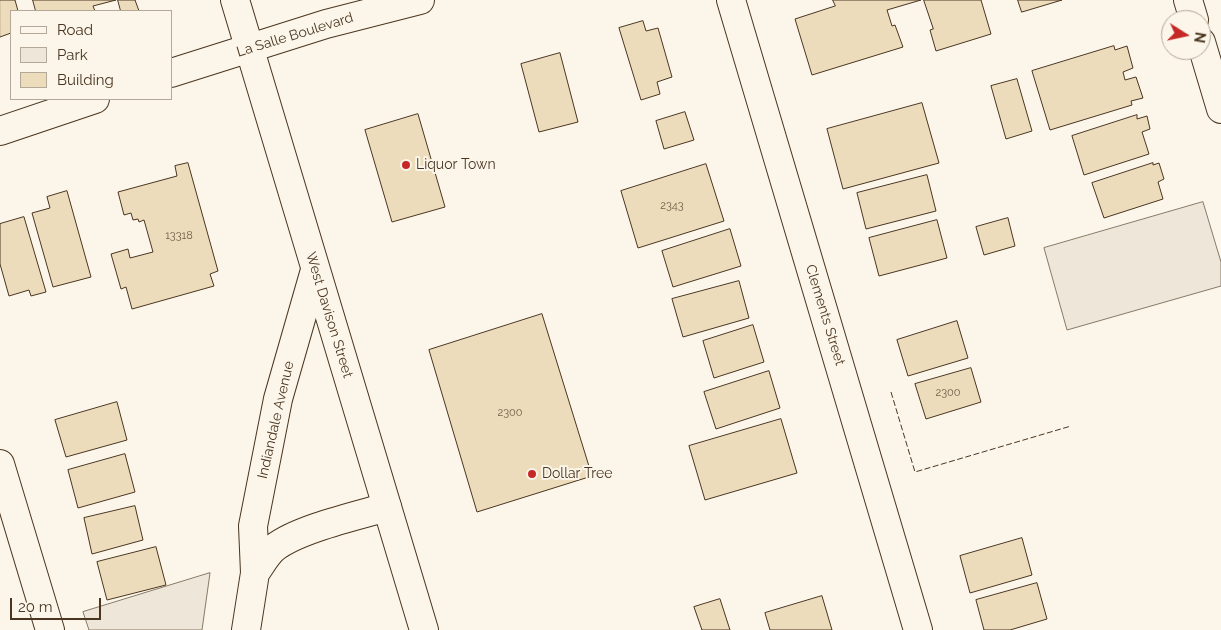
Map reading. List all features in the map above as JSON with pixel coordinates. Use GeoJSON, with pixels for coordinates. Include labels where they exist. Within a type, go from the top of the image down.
{"type":"FeatureCollection","features":[{"type":"Feature","properties":{"kind":"main road","name":"West Davison Street"},"geometry":{"type":"LineString","coordinates":[[235,0],[424,630]]}},
{"type":"Feature","properties":{"kind":"main road","name":"La Salle Boulevard"},"geometry":{"type":"LineString","coordinates":[[172,73],[326,24],[420,0]]}},
{"type":"Feature","properties":{"kind":"main road","name":"Clements Street"},"geometry":{"type":"LineString","coordinates":[[731,0],[918,630]]}},
{"type":"Feature","properties":{"kind":"main road"},"geometry":{"type":"LineString","coordinates":[[1206,60],[1221,109]]}},
{"type":"Feature","properties":{"kind":"main road"},"geometry":{"type":"LineString","coordinates":[[0,131],[92,100]]}},
{"type":"Feature","properties":{"kind":"main road","name":"Indiandale Avenue"},"geometry":{"type":"LineString","coordinates":[[246,630],[256,573],[253,526],[278,399],[315,270]]}},
{"type":"Feature","properties":{"kind":"main road"},"geometry":{"type":"LineString","coordinates":[[0,464],[50,630]]}},
{"type":"Feature","properties":{"kind":"main road","name":"Indiandale Avenue"},"geometry":{"type":"LineString","coordinates":[[256,573],[274,548],[287,541],[318,528],[387,507]]}},
{"type":"Feature","properties":{"kind":"green space"},"geometry":{"type":"Polygon","coordinates":[[[1203,202],[1221,262],[1221,286],[1067,330],[1044,248],[1203,202]]]}},
{"type":"Feature","properties":{"kind":"green space"},"geometry":{"type":"Polygon","coordinates":[[[210,573],[202,630],[89,630],[83,612],[210,573]]]}},
{"type":"Feature","properties":{"kind":"building"},"geometry":{"type":"Polygon","coordinates":[[[0,0],[15,0],[18,10],[10,10],[10,33],[0,37],[0,0]]]}},
{"type":"Feature","properties":{"kind":"building"},"geometry":{"type":"Polygon","coordinates":[[[33,0],[116,0],[93,6],[95,10],[36,10],[33,0]]]}},
{"type":"Feature","properties":{"kind":"building"},"geometry":{"type":"Polygon","coordinates":[[[118,0],[135,0],[139,10],[121,10],[118,0]]]}},
{"type":"Feature","properties":{"kind":"building"},"geometry":{"type":"Polygon","coordinates":[[[833,0],[921,0],[887,10],[892,26],[895,25],[903,47],[812,75],[795,19],[835,6],[833,0]]]}},
{"type":"Feature","properties":{"kind":"building"},"geometry":{"type":"Polygon","coordinates":[[[924,0],[981,0],[991,34],[936,51],[930,30],[933,29],[924,0]]]}},
{"type":"Feature","properties":{"kind":"building"},"geometry":{"type":"Polygon","coordinates":[[[1018,0],[1062,0],[1022,12],[1018,0]]]}},
{"type":"Feature","properties":{"kind":"building"},"geometry":{"type":"Polygon","coordinates":[[[643,21],[646,31],[658,28],[672,77],[657,82],[660,94],[641,100],[619,28],[643,21]]]}},
{"type":"Feature","properties":{"kind":"building"},"geometry":{"type":"Polygon","coordinates":[[[1114,46],[1115,50],[1127,46],[1133,68],[1123,72],[1125,80],[1136,77],[1143,98],[1131,101],[1132,105],[1050,130],[1032,71],[1114,46]]]}},
{"type":"Feature","properties":{"kind":"building"},"geometry":{"type":"Polygon","coordinates":[[[560,53],[578,122],[539,132],[521,64],[560,53]]]}},
{"type":"Feature","properties":{"kind":"building"},"geometry":{"type":"Polygon","coordinates":[[[1017,79],[1032,131],[1006,139],[991,86],[1017,79]]]}},
{"type":"Feature","properties":{"kind":"building"},"geometry":{"type":"Polygon","coordinates":[[[922,103],[939,163],[843,189],[827,129],[922,103]]]}},
{"type":"Feature","properties":{"kind":"building"},"geometry":{"type":"Polygon","coordinates":[[[685,112],[694,140],[664,149],[656,121],[685,112]]]}},
{"type":"Feature","properties":{"kind":"building"},"geometry":{"type":"Polygon","coordinates":[[[418,114],[445,207],[392,222],[365,130],[418,114]]]}},
{"type":"Feature","properties":{"kind":"building"},"geometry":{"type":"Polygon","coordinates":[[[1137,115],[1137,119],[1147,116],[1150,129],[1142,132],[1149,154],[1084,175],[1072,136],[1137,115]]]}},
{"type":"Feature","properties":{"kind":"building"},"geometry":{"type":"Polygon","coordinates":[[[188,163],[218,271],[210,274],[214,286],[132,309],[126,287],[121,289],[111,254],[128,249],[130,258],[153,252],[144,220],[139,222],[138,219],[133,220],[131,213],[124,215],[118,192],[177,176],[175,166],[188,163]]]}},
{"type":"Feature","properties":{"kind":"building"},"geometry":{"type":"Polygon","coordinates":[[[1153,163],[1153,165],[1159,163],[1164,179],[1158,182],[1163,199],[1104,218],[1092,183],[1153,163]]]}},
{"type":"Feature","properties":{"kind":"building"},"geometry":{"type":"Polygon","coordinates":[[[706,164],[724,221],[638,248],[621,191],[706,164]]]}},
{"type":"Feature","properties":{"kind":"building"},"geometry":{"type":"Polygon","coordinates":[[[927,175],[936,211],[866,229],[857,193],[927,175]]]}},
{"type":"Feature","properties":{"kind":"building"},"geometry":{"type":"Polygon","coordinates":[[[67,191],[91,277],[53,287],[32,213],[50,208],[47,197],[67,191]]]}},
{"type":"Feature","properties":{"kind":"building"},"geometry":{"type":"Polygon","coordinates":[[[24,217],[46,292],[31,296],[29,290],[9,296],[0,264],[0,224],[24,217]]]}},
{"type":"Feature","properties":{"kind":"building"},"geometry":{"type":"Polygon","coordinates":[[[1008,218],[1015,246],[984,255],[976,227],[1008,218]]]}},
{"type":"Feature","properties":{"kind":"building"},"geometry":{"type":"Polygon","coordinates":[[[937,220],[947,258],[879,276],[869,238],[937,220]]]}},
{"type":"Feature","properties":{"kind":"building"},"geometry":{"type":"Polygon","coordinates":[[[730,229],[741,266],[673,287],[662,251],[730,229]]]}},
{"type":"Feature","properties":{"kind":"building"},"geometry":{"type":"Polygon","coordinates":[[[739,281],[749,318],[683,337],[672,299],[739,281]]]}},
{"type":"Feature","properties":{"kind":"building"},"geometry":{"type":"Polygon","coordinates":[[[542,314],[592,476],[477,512],[429,350],[542,314]]]}},
{"type":"Feature","properties":{"kind":"building"},"geometry":{"type":"Polygon","coordinates":[[[957,321],[968,358],[908,376],[897,340],[957,321]]]}},
{"type":"Feature","properties":{"kind":"building"},"geometry":{"type":"Polygon","coordinates":[[[753,325],[764,362],[714,378],[703,341],[753,325]]]}},
{"type":"Feature","properties":{"kind":"building"},"geometry":{"type":"Polygon","coordinates":[[[971,368],[981,402],[926,419],[915,384],[971,368]]]}},
{"type":"Feature","properties":{"kind":"building"},"geometry":{"type":"Polygon","coordinates":[[[769,371],[780,408],[716,429],[704,392],[769,371]]]}},
{"type":"Feature","properties":{"kind":"building"},"geometry":{"type":"Polygon","coordinates":[[[117,402],[127,440],[66,457],[55,420],[117,402]]]}},
{"type":"Feature","properties":{"kind":"building"},"geometry":{"type":"Polygon","coordinates":[[[781,419],[797,473],[705,500],[689,446],[781,419]]]}},
{"type":"Feature","properties":{"kind":"building"},"geometry":{"type":"Polygon","coordinates":[[[125,454],[135,492],[78,508],[68,470],[125,454]]]}},
{"type":"Feature","properties":{"kind":"building"},"geometry":{"type":"Polygon","coordinates":[[[135,506],[143,540],[92,554],[84,518],[135,506]]]}},
{"type":"Feature","properties":{"kind":"building"},"geometry":{"type":"Polygon","coordinates":[[[1022,538],[1032,575],[970,593],[960,556],[1022,538]]]}},
{"type":"Feature","properties":{"kind":"building"},"geometry":{"type":"Polygon","coordinates":[[[156,547],[166,585],[107,600],[97,562],[156,547]]]}},
{"type":"Feature","properties":{"kind":"building"},"geometry":{"type":"Polygon","coordinates":[[[1037,583],[1047,619],[1010,630],[984,630],[976,600],[1037,583]]]}},
{"type":"Feature","properties":{"kind":"building"},"geometry":{"type":"Polygon","coordinates":[[[822,596],[832,630],[770,630],[765,613],[822,596]]]}},
{"type":"Feature","properties":{"kind":"building"},"geometry":{"type":"Polygon","coordinates":[[[720,599],[730,630],[702,630],[694,607],[720,599]]]}},
{"type":"Feature","properties":{"kind":"fence"},"geometry":{"type":"LineString","coordinates":[[891,392],[915,472],[1071,426]]}},
{"type":"Feature","properties":{"kind":"place","name":"Liquor Town"},"geometry":{"type":"Point","coordinates":[406,165]}},
{"type":"Feature","properties":{"kind":"place","name":"Dollar Tree"},"geometry":{"type":"Point","coordinates":[532,474]}}]}
